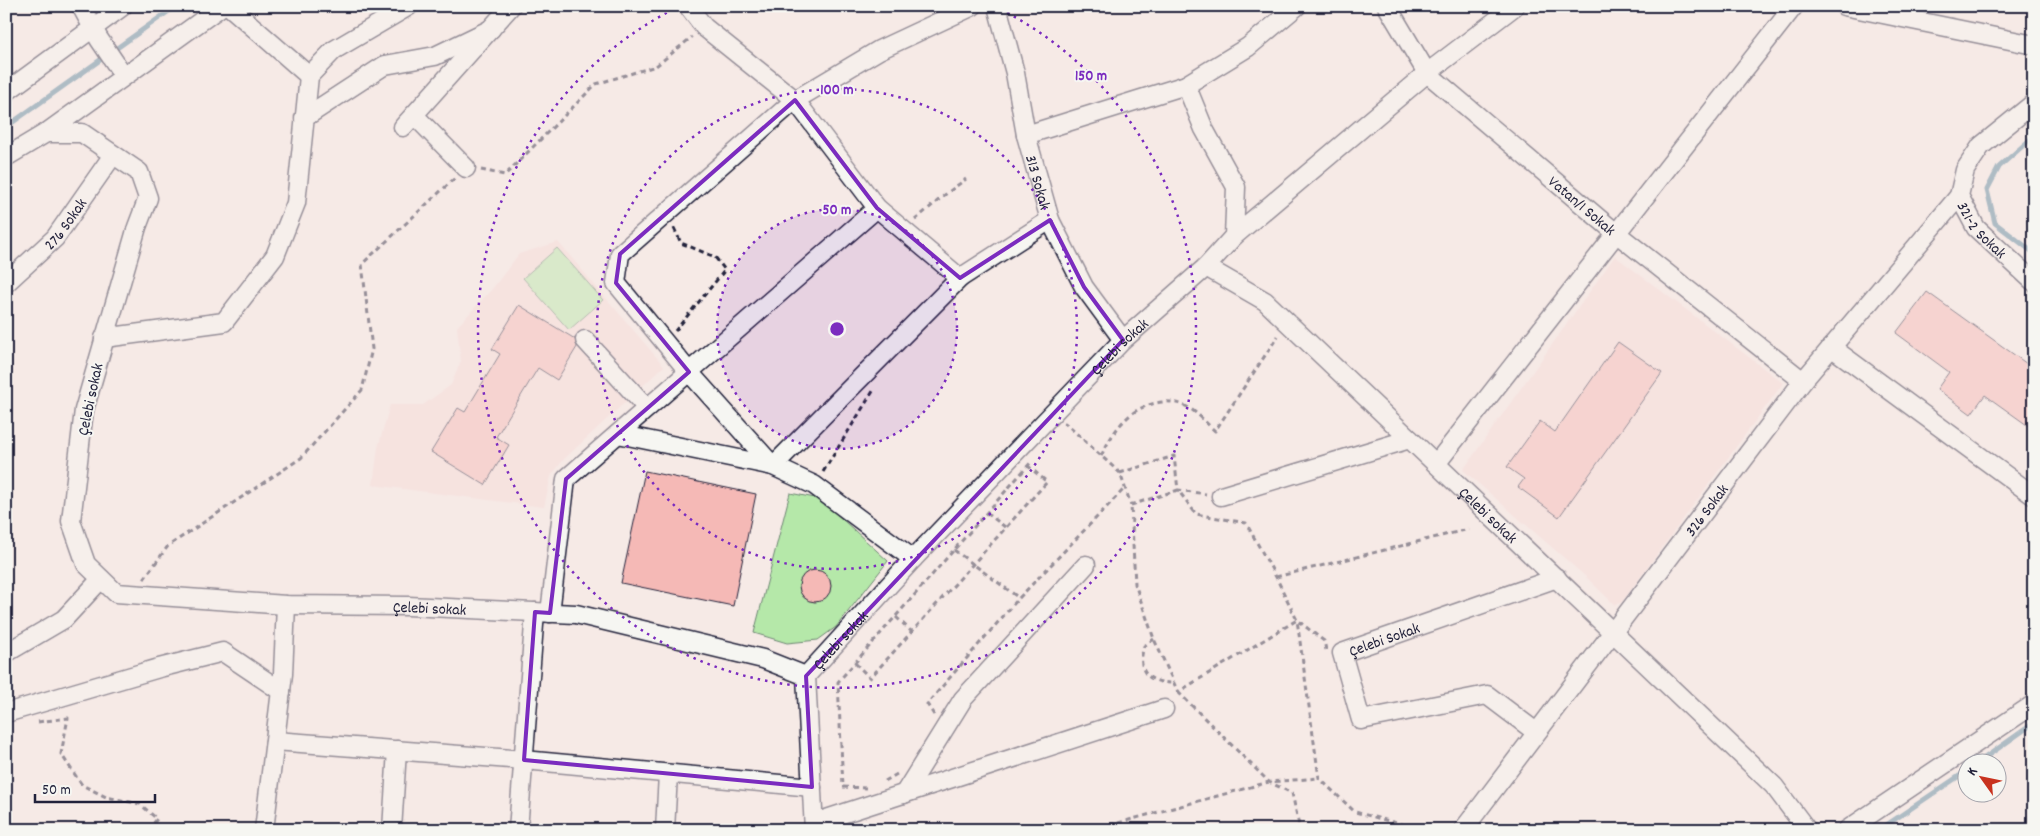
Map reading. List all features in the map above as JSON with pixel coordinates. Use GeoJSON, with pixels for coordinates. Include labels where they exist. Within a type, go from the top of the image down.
{"type":"FeatureCollection","features":[{"type":"Feature","properties":{"kind":"street"},"geometry":{"type":"LineString","coordinates":[[81,6],[124,76]]}},
{"type":"Feature","properties":{"kind":"street"},"geometry":{"type":"LineString","coordinates":[[6,92],[96,33],[123,6]]}},
{"type":"Feature","properties":{"kind":"street"},"geometry":{"type":"LineString","coordinates":[[6,157],[46,133],[222,6]]}},
{"type":"Feature","properties":{"kind":"street"},"geometry":{"type":"LineString","coordinates":[[229,6],[309,76]]}},
{"type":"Feature","properties":{"kind":"street"},"geometry":{"type":"LineString","coordinates":[[104,338],[224,322],[275,256],[296,203],[309,76],[334,50],[409,6]]}},
{"type":"Feature","properties":{"kind":"street"},"geometry":{"type":"LineString","coordinates":[[466,168],[409,121],[511,6]]}},
{"type":"Feature","properties":{"kind":"street"},"geometry":{"type":"LineString","coordinates":[[688,6],[704,27],[795,100],[877,208],[960,278]]}},
{"type":"Feature","properties":{"kind":"street"},"geometry":{"type":"LineString","coordinates":[[773,466],[689,372],[616,283],[620,254],[795,100],[878,50],[973,6]]}},
{"type":"Feature","properties":{"kind":"street","name":"313 Sokak"},"geometry":{"type":"LineString","coordinates":[[997,6],[1015,73],[1026,135],[1050,220],[1084,287],[1123,340]]}},
{"type":"Feature","properties":{"kind":"street"},"geometry":{"type":"LineString","coordinates":[[1026,135],[1186,85],[1248,47],[1297,6]]}},
{"type":"Feature","properties":{"kind":"street","name":"Vatan/1 Sokak"},"geometry":{"type":"LineString","coordinates":[[1387,6],[1426,73],[1616,234],[1803,381]]}},
{"type":"Feature","properties":{"kind":"street"},"geometry":{"type":"LineString","coordinates":[[1206,267],[1234,236],[1426,73],[1515,6]]}},
{"type":"Feature","properties":{"kind":"street"},"geometry":{"type":"LineString","coordinates":[[1436,464],[1794,6]]}},
{"type":"Feature","properties":{"kind":"street"},"geometry":{"type":"LineString","coordinates":[[1844,6],[2034,45]]}},
{"type":"Feature","properties":{"kind":"street"},"geometry":{"type":"LineString","coordinates":[[304,118],[385,65],[436,56],[491,29]]}},
{"type":"Feature","properties":{"kind":"street"},"geometry":{"type":"LineString","coordinates":[[1186,85],[1204,129],[1236,187],[1234,236]]}},
{"type":"Feature","properties":{"kind":"street","name":"321-2 Sokak"},"geometry":{"type":"LineString","coordinates":[[2034,103],[1981,146],[1965,170],[1959,196],[1976,228],[2034,282]]}},
{"type":"Feature","properties":{"kind":"street","name":"Çelebi sokak"},"geometry":{"type":"LineString","coordinates":[[46,133],[82,133],[138,172],[148,198],[104,338],[84,410],[71,521],[86,564],[116,593],[286,605],[408,606],[576,614],[763,659],[806,676],[913,559],[1123,340],[1206,267],[1265,301],[1774,786],[1807,830]]}},
{"type":"Feature","properties":{"kind":"street","name":"276 Sokak"},"geometry":{"type":"LineString","coordinates":[[6,283],[55,238],[114,155]]}},
{"type":"Feature","properties":{"kind":"street","name":"326 Sokak"},"geometry":{"type":"LineString","coordinates":[[1463,830],[1803,381],[1959,196]]}},
{"type":"Feature","properties":{"kind":"street"},"geometry":{"type":"LineString","coordinates":[[518,830],[524,760],[542,613],[566,479],[877,208]]}},
{"type":"Feature","properties":{"kind":"street"},"geometry":{"type":"LineString","coordinates":[[773,466],[960,278],[1050,220]]}},
{"type":"Feature","properties":{"kind":"street"},"geometry":{"type":"LineString","coordinates":[[585,340],[647,408]]}},
{"type":"Feature","properties":{"kind":"street"},"geometry":{"type":"LineString","coordinates":[[1831,348],[2034,496]]}},
{"type":"Feature","properties":{"kind":"street"},"geometry":{"type":"LineString","coordinates":[[618,434],[773,466],[814,485],[913,559]]}},
{"type":"Feature","properties":{"kind":"street"},"geometry":{"type":"LineString","coordinates":[[1221,496],[1410,439]]}},
{"type":"Feature","properties":{"kind":"street"},"geometry":{"type":"LineString","coordinates":[[904,794],[963,698],[1086,565]]}},
{"type":"Feature","properties":{"kind":"street","name":"Çelebi Sokak"},"geometry":{"type":"LineString","coordinates":[[1536,732],[1487,695],[1361,720],[1342,653],[1557,578]]}},
{"type":"Feature","properties":{"kind":"street"},"geometry":{"type":"LineString","coordinates":[[6,653],[64,619],[101,579]]}},
{"type":"Feature","properties":{"kind":"street"},"geometry":{"type":"LineString","coordinates":[[264,830],[281,691],[286,605]]}},
{"type":"Feature","properties":{"kind":"street"},"geometry":{"type":"LineString","coordinates":[[6,712],[159,668],[223,652],[281,691]]}},
{"type":"Feature","properties":{"kind":"street"},"geometry":{"type":"LineString","coordinates":[[806,676],[814,826],[904,794],[1164,709]]}},
{"type":"Feature","properties":{"kind":"street"},"geometry":{"type":"LineString","coordinates":[[1847,830],[2034,704]]}},
{"type":"Feature","properties":{"kind":"street"},"geometry":{"type":"LineString","coordinates":[[275,741],[524,760],[812,787]]}},
{"type":"Feature","properties":{"kind":"street"},"geometry":{"type":"LineString","coordinates":[[392,830],[397,750]]}},
{"type":"Feature","properties":{"kind":"street"},"geometry":{"type":"LineString","coordinates":[[665,830],[668,774]]}},
{"type":"Feature","properties":{"kind":"path"},"geometry":{"type":"LineString","coordinates":[[132,594],[168,546],[301,458],[362,390],[372,349],[362,264],[466,168],[504,175],[596,84],[656,66],[704,27]]}},
{"type":"Feature","properties":{"kind":"path"},"geometry":{"type":"LineString","coordinates":[[903,230],[966,179]]}},
{"type":"Feature","properties":{"kind":"path"},"geometry":{"type":"LineString","coordinates":[[665,343],[725,270],[715,257],[681,243],[666,214]]}},
{"type":"Feature","properties":{"kind":"path"},"geometry":{"type":"LineString","coordinates":[[1101,456],[1110,439],[1130,414],[1148,404],[1171,402],[1189,408],[1215,431],[1277,336],[1284,342]]}},
{"type":"Feature","properties":{"kind":"path"},"geometry":{"type":"LineString","coordinates":[[814,485],[877,385]]}},
{"type":"Feature","properties":{"kind":"path"},"geometry":{"type":"LineString","coordinates":[[1059,430],[1072,416]]}},
{"type":"Feature","properties":{"kind":"path"},"geometry":{"type":"LineString","coordinates":[[1065,424],[1120,473],[1132,505],[1135,584],[1154,639],[1178,692],[1270,782],[1292,794],[1300,830]]}},
{"type":"Feature","properties":{"kind":"path"},"geometry":{"type":"LineString","coordinates":[[1120,473],[1174,456],[1178,490],[1196,514],[1246,523],[1297,620],[1320,778],[1355,812],[1423,830]]}},
{"type":"Feature","properties":{"kind":"path"},"geometry":{"type":"LineString","coordinates":[[871,789],[843,787],[838,682],[1034,459]]}},
{"type":"Feature","properties":{"kind":"path"},"geometry":{"type":"LineString","coordinates":[[855,664],[870,678],[1047,482],[1028,466]]}},
{"type":"Feature","properties":{"kind":"path"},"geometry":{"type":"LineString","coordinates":[[937,720],[927,704],[1019,598],[1125,488]]}},
{"type":"Feature","properties":{"kind":"path"},"geometry":{"type":"LineString","coordinates":[[1132,505],[1178,490],[1221,496]]}},
{"type":"Feature","properties":{"kind":"path"},"geometry":{"type":"LineString","coordinates":[[987,513],[1005,527]]}},
{"type":"Feature","properties":{"kind":"path"},"geometry":{"type":"LineString","coordinates":[[1276,577],[1469,529]]}},
{"type":"Feature","properties":{"kind":"path"},"geometry":{"type":"LineString","coordinates":[[954,550],[1019,598]]}},
{"type":"Feature","properties":{"kind":"path"},"geometry":{"type":"LineString","coordinates":[[896,617],[912,632]]}},
{"type":"Feature","properties":{"kind":"path"},"geometry":{"type":"LineString","coordinates":[[1178,692],[1297,620]]}},
{"type":"Feature","properties":{"kind":"path"},"geometry":{"type":"LineString","coordinates":[[1154,639],[1144,646],[1141,661],[1144,670],[1150,679],[1162,683],[1174,683]]}},
{"type":"Feature","properties":{"kind":"path"},"geometry":{"type":"LineString","coordinates":[[68,718],[61,754],[82,785],[106,797],[140,804],[157,819],[148,830]]}},
{"type":"Feature","properties":{"kind":"path"},"geometry":{"type":"LineString","coordinates":[[878,785],[900,773]]}},
{"type":"Feature","properties":{"kind":"path"},"geometry":{"type":"LineString","coordinates":[[1092,830],[1270,782],[1320,778]]}},
{"type":"Feature","properties":{"kind":"highlighted area"},"geometry":{"type":"Polygon","coordinates":[[[795,100],[877,208],[960,278],[1050,220],[1084,287],[1123,340],[806,676],[812,787],[524,760],[535,612],[550,613],[566,479],[689,372],[616,283],[620,254],[795,100]]]}},
{"type":"Feature","properties":{"kind":"shaded area"},"geometry":{"type":"Polygon","coordinates":[[[558,242],[664,366],[564,459],[551,476],[544,507],[373,485],[378,448],[390,405],[423,405],[451,385],[461,361],[457,327],[493,288],[519,254],[558,242]]]}},
{"type":"Feature","properties":{"kind":"shaded area"},"geometry":{"type":"Polygon","coordinates":[[[1615,256],[1783,383],[1622,602],[1615,605],[1585,576],[1463,470],[1615,256]]]}},
{"type":"Feature","properties":{"kind":"green space"},"geometry":{"type":"Polygon","coordinates":[[[557,248],[603,300],[569,330],[523,278],[557,248]]]}},
{"type":"Feature","properties":{"kind":"green space"},"geometry":{"type":"Polygon","coordinates":[[[790,493],[820,499],[888,561],[836,627],[818,640],[787,643],[754,633],[790,493]]]}},
{"type":"Feature","properties":{"kind":"building"},"geometry":{"type":"Polygon","coordinates":[[[1927,292],[2034,369],[2034,430],[1985,395],[1971,414],[1937,389],[1949,372],[1896,333],[1927,292]]]}},
{"type":"Feature","properties":{"kind":"building"},"geometry":{"type":"Polygon","coordinates":[[[519,305],[575,339],[577,347],[557,380],[538,368],[496,437],[509,445],[485,485],[431,452],[458,408],[465,412],[500,354],[492,349],[519,305]]]}},
{"type":"Feature","properties":{"kind":"building"},"geometry":{"type":"Polygon","coordinates":[[[1618,342],[1662,373],[1559,517],[1518,487],[1524,479],[1507,467],[1540,421],[1555,432],[1618,342]]]}},
{"type":"Feature","properties":{"kind":"building"},"geometry":{"type":"Polygon","coordinates":[[[645,471],[756,494],[733,606],[621,583],[645,471]]]}},
{"type":"Feature","properties":{"kind":"building"},"geometry":{"type":"Polygon","coordinates":[[[815,570],[826,575],[831,586],[826,597],[815,602],[804,597],[799,586],[804,575],[815,570]]]}},
{"type":"Feature","properties":{"kind":"waterway"},"geometry":{"type":"LineString","coordinates":[[6,127],[176,6]]}},
{"type":"Feature","properties":{"kind":"waterway"},"geometry":{"type":"LineString","coordinates":[[2034,136],[1999,167],[1987,190],[1995,223],[2034,253]]}},
{"type":"Feature","properties":{"kind":"waterway"},"geometry":{"type":"LineString","coordinates":[[1990,754],[2034,723]]}},
{"type":"Feature","properties":{"kind":"waterway"},"geometry":{"type":"LineString","coordinates":[[1879,830],[1958,777]]}}]}
